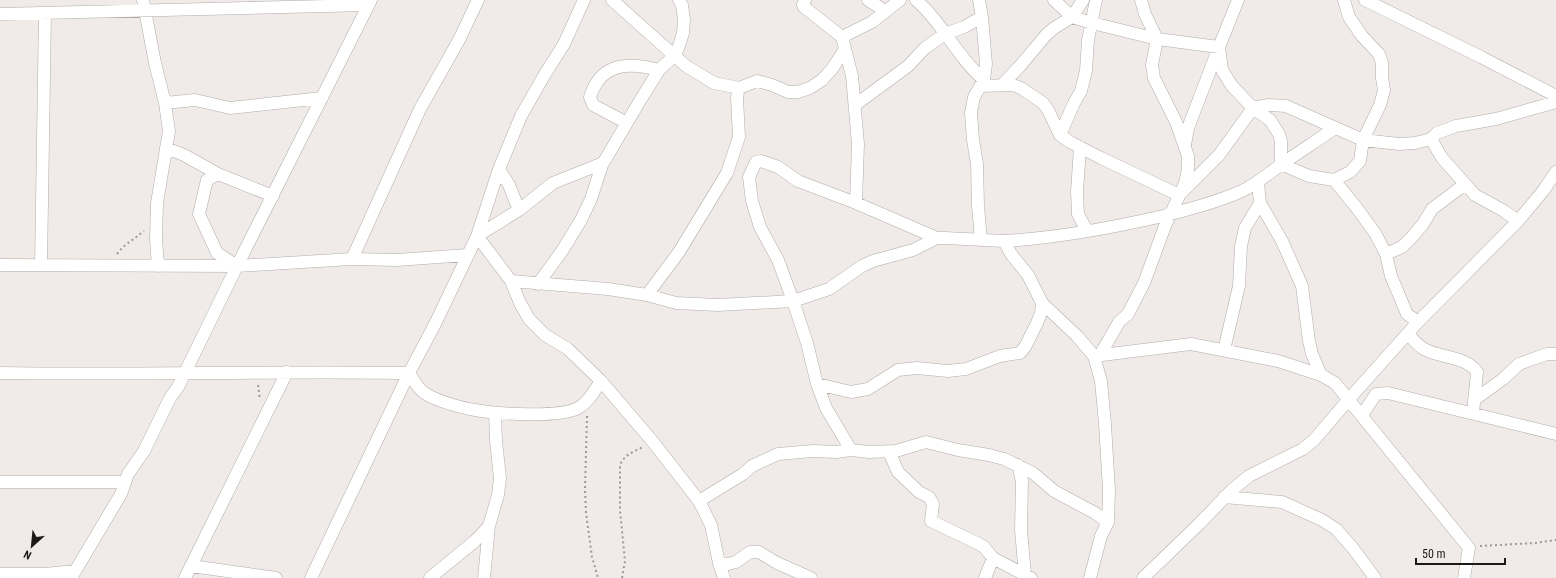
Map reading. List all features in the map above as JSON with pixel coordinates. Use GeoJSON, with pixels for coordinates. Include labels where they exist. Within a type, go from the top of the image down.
{"type":"FeatureCollection","features":[{"type":"Feature","properties":{"kind":"street"},"geometry":{"type":"LineString","coordinates":[[352,259],[420,109],[459,40],[478,0]]}},
{"type":"Feature","properties":{"kind":"street"},"geometry":{"type":"LineString","coordinates":[[311,578],[409,373],[436,322],[477,236],[499,169],[521,116],[545,74],[561,50],[584,0]]}},
{"type":"Feature","properties":{"kind":"street"},"geometry":{"type":"LineString","coordinates":[[612,0],[686,66],[714,83],[739,88],[757,81],[772,85],[788,92],[798,92],[810,88],[822,80],[832,69],[843,43],[900,0]]}},
{"type":"Feature","properties":{"kind":"street"},"geometry":{"type":"LineString","coordinates":[[538,284],[581,220],[591,199],[603,163],[659,70],[675,55],[683,33],[684,20],[682,5],[678,0]]}},
{"type":"Feature","properties":{"kind":"street"},"geometry":{"type":"LineString","coordinates":[[805,0],[803,5],[843,43],[852,76],[858,144],[856,203]]}},
{"type":"Feature","properties":{"kind":"street"},"geometry":{"type":"LineString","coordinates":[[868,0],[885,11]]}},
{"type":"Feature","properties":{"kind":"street"},"geometry":{"type":"LineString","coordinates":[[916,0],[934,18],[982,83],[1013,85],[1021,88],[1043,103],[1060,135],[1080,147],[1179,194]]}},
{"type":"Feature","properties":{"kind":"street"},"geometry":{"type":"LineString","coordinates":[[979,0],[986,56],[982,83],[974,97],[971,113],[977,164],[978,206],[981,240]]}},
{"type":"Feature","properties":{"kind":"street"},"geometry":{"type":"LineString","coordinates":[[1054,0],[1078,7],[1092,23],[1157,39],[1219,47]]}},
{"type":"Feature","properties":{"kind":"street"},"geometry":{"type":"LineString","coordinates":[[1060,135],[1081,91],[1086,71],[1088,40],[1096,0]]}},
{"type":"Feature","properties":{"kind":"street"},"geometry":{"type":"LineString","coordinates":[[1097,356],[1119,322],[1128,314],[1144,283],[1179,194],[1185,183],[1188,169],[1188,156],[1176,122],[1154,78],[1152,65],[1157,39],[1145,14],[1141,0]]}},
{"type":"Feature","properties":{"kind":"street"},"geometry":{"type":"LineString","coordinates":[[1184,148],[1188,128],[1238,0]]}},
{"type":"Feature","properties":{"kind":"street"},"geometry":{"type":"LineString","coordinates":[[1281,164],[1309,176],[1334,180],[1350,172],[1360,161],[1363,140],[1380,105],[1384,90],[1382,63],[1379,54],[1362,36],[1349,17],[1344,0]]}},
{"type":"Feature","properties":{"kind":"street"},"geometry":{"type":"LineString","coordinates":[[1365,0],[1556,96]]}},
{"type":"Feature","properties":{"kind":"street"},"geometry":{"type":"LineString","coordinates":[[0,14],[45,13],[144,5],[369,3],[178,387],[170,398],[144,451],[128,474],[117,501],[73,574],[0,574]]}},
{"type":"Feature","properties":{"kind":"street"},"geometry":{"type":"LineString","coordinates":[[144,5],[155,63],[166,104],[169,131],[157,203],[156,223],[158,266]]}},
{"type":"Feature","properties":{"kind":"street"},"geometry":{"type":"LineString","coordinates":[[1002,85],[1046,35],[1078,7]]}},
{"type":"Feature","properties":{"kind":"street"},"geometry":{"type":"LineString","coordinates":[[41,266],[45,13]]}},
{"type":"Feature","properties":{"kind":"street"},"geometry":{"type":"LineString","coordinates":[[854,105],[903,70],[925,48],[945,34],[964,27],[982,17]]}},
{"type":"Feature","properties":{"kind":"street"},"geometry":{"type":"LineString","coordinates":[[1219,47],[1222,70],[1232,86],[1254,108],[1270,120],[1279,134],[1281,141],[1281,164]]}},
{"type":"Feature","properties":{"kind":"street"},"geometry":{"type":"LineString","coordinates":[[627,123],[593,104],[590,97],[593,88],[599,79],[610,69],[634,65],[659,70]]}},
{"type":"Feature","properties":{"kind":"street"},"geometry":{"type":"LineString","coordinates":[[647,295],[679,252],[727,173],[739,137],[737,97],[739,88]]}},
{"type":"Feature","properties":{"kind":"street"},"geometry":{"type":"LineString","coordinates":[[166,104],[195,100],[230,108],[322,98]]}},
{"type":"Feature","properties":{"kind":"street"},"geometry":{"type":"LineString","coordinates":[[1179,194],[1219,155],[1254,108],[1269,105],[1286,106],[1363,140],[1398,144],[1415,143],[1431,139],[1437,133],[1456,126],[1496,119],[1556,102]]}},
{"type":"Feature","properties":{"kind":"street"},"geometry":{"type":"LineString","coordinates":[[851,450],[826,408],[817,384],[793,301],[778,260],[760,227],[752,201],[749,177],[756,162],[778,167],[798,181],[856,203],[937,238],[1004,241],[1026,240],[1119,226],[1171,214],[1228,197],[1243,191],[1258,182],[1281,164],[1335,128]]}},
{"type":"Feature","properties":{"kind":"street"},"geometry":{"type":"LineString","coordinates":[[1431,139],[1442,158],[1475,195],[1504,211],[1518,221]]}},
{"type":"Feature","properties":{"kind":"street"},"geometry":{"type":"LineString","coordinates":[[1080,147],[1077,192],[1078,214],[1086,231]]}},
{"type":"Feature","properties":{"kind":"street"},"geometry":{"type":"LineString","coordinates":[[166,148],[184,155],[218,174],[272,196]]}},
{"type":"Feature","properties":{"kind":"street"},"geometry":{"type":"LineString","coordinates":[[477,236],[519,210],[553,183],[603,163]]}},
{"type":"Feature","properties":{"kind":"street"},"geometry":{"type":"LineString","coordinates":[[499,169],[519,210]]}},
{"type":"Feature","properties":{"kind":"street"},"geometry":{"type":"LineString","coordinates":[[1143,578],[1200,524],[1224,497],[1250,476],[1303,449],[1314,440],[1349,398],[1418,322],[1518,221],[1556,173]]}},
{"type":"Feature","properties":{"kind":"street"},"geometry":{"type":"LineString","coordinates":[[218,174],[207,180],[199,214],[218,253],[237,266]]}},
{"type":"Feature","properties":{"kind":"street"},"geometry":{"type":"LineString","coordinates":[[1334,180],[1371,227],[1386,254],[1391,276],[1407,314],[1418,322]]}},
{"type":"Feature","properties":{"kind":"street"},"geometry":{"type":"LineString","coordinates":[[1258,182],[1260,203],[1282,241],[1302,286],[1309,341],[1312,354],[1321,375]]}},
{"type":"Feature","properties":{"kind":"street"},"geometry":{"type":"LineString","coordinates":[[1386,254],[1402,247],[1423,224],[1432,209],[1465,184]]}},
{"type":"Feature","properties":{"kind":"street"},"geometry":{"type":"LineString","coordinates":[[1224,350],[1239,286],[1241,246],[1245,228],[1260,203]]}},
{"type":"Feature","properties":{"kind":"street"},"geometry":{"type":"LineString","coordinates":[[477,236],[510,281],[526,314],[536,328],[568,349],[601,381],[653,442],[698,501],[711,525],[719,563],[724,578]]}},
{"type":"Feature","properties":{"kind":"street"},"geometry":{"type":"LineString","coordinates":[[510,281],[608,289],[647,295],[676,303],[718,305],[793,301],[829,289],[862,266],[873,261],[913,250],[937,238]]}},
{"type":"Feature","properties":{"kind":"street"},"geometry":{"type":"LineString","coordinates":[[1004,241],[1011,254],[1028,275],[1042,303],[1097,356],[1105,418],[1109,490],[1108,522],[1101,536],[1090,578]]}},
{"type":"Feature","properties":{"kind":"street"},"geometry":{"type":"LineString","coordinates":[[0,265],[237,266],[352,259],[397,260],[467,255]]}},
{"type":"Feature","properties":{"kind":"street"},"geometry":{"type":"LineString","coordinates":[[817,384],[851,392],[868,389],[898,370],[917,368],[948,371],[966,369],[1000,356],[1020,353],[1025,347],[1038,323],[1042,303]]}},
{"type":"Feature","properties":{"kind":"street"},"geometry":{"type":"LineString","coordinates":[[1408,334],[1418,345],[1425,349],[1465,363],[1474,368],[1477,372],[1473,413]]}},
{"type":"Feature","properties":{"kind":"street"},"geometry":{"type":"LineString","coordinates":[[1097,356],[1191,344],[1278,361],[1321,375],[1335,383],[1349,398],[1469,548],[1464,578]]}},
{"type":"Feature","properties":{"kind":"street"},"geometry":{"type":"LineString","coordinates":[[1474,400],[1519,364],[1547,354],[1556,354]]}},
{"type":"Feature","properties":{"kind":"street"},"geometry":{"type":"LineString","coordinates":[[185,578],[287,372]]}},
{"type":"Feature","properties":{"kind":"street"},"geometry":{"type":"LineString","coordinates":[[0,373],[409,373]]}},
{"type":"Feature","properties":{"kind":"street"},"geometry":{"type":"LineString","coordinates":[[409,373],[418,386],[427,395],[456,406],[495,413],[546,414],[576,409],[586,402],[601,381]]}},
{"type":"Feature","properties":{"kind":"street"},"geometry":{"type":"LineString","coordinates":[[1362,415],[1376,394],[1388,393],[1556,434]]}},
{"type":"Feature","properties":{"kind":"street"},"geometry":{"type":"LineString","coordinates":[[484,578],[489,526],[498,495],[500,478],[495,413]]}},
{"type":"Feature","properties":{"kind":"street"},"geometry":{"type":"LineString","coordinates":[[698,501],[743,474],[752,466],[778,454],[851,450],[896,452],[926,442],[958,450],[989,455],[1018,465],[1033,473],[1054,491],[1095,513],[1108,522]]}},
{"type":"Feature","properties":{"kind":"street"},"geometry":{"type":"LineString","coordinates":[[889,452],[898,472],[919,492],[929,497],[933,504],[931,520],[984,547],[993,558],[1028,576]]}},
{"type":"Feature","properties":{"kind":"street"},"geometry":{"type":"LineString","coordinates":[[1018,465],[1022,481],[1020,530],[1028,576]]}},
{"type":"Feature","properties":{"kind":"street"},"geometry":{"type":"LineString","coordinates":[[0,482],[125,482]]}},
{"type":"Feature","properties":{"kind":"street"},"geometry":{"type":"LineString","coordinates":[[1224,497],[1282,502],[1322,520],[1336,529],[1352,547],[1375,578]]}},
{"type":"Feature","properties":{"kind":"street"},"geometry":{"type":"LineString","coordinates":[[430,578],[474,541],[489,526]]}},
{"type":"Feature","properties":{"kind":"street"},"geometry":{"type":"LineString","coordinates":[[719,563],[728,564],[736,562],[750,552],[759,552],[777,563],[811,578]]}},
{"type":"Feature","properties":{"kind":"street"},"geometry":{"type":"LineString","coordinates":[[985,578],[993,558]]}},
{"type":"Feature","properties":{"kind":"street"},"geometry":{"type":"LineString","coordinates":[[192,566],[276,578]]}},
{"type":"Feature","properties":{"kind":"path"},"geometry":{"type":"LineString","coordinates":[[108,266],[124,247],[156,223]]}},
{"type":"Feature","properties":{"kind":"path"},"geometry":{"type":"LineString","coordinates":[[254,372],[258,384],[262,421]]}},
{"type":"Feature","properties":{"kind":"path"},"geometry":{"type":"LineString","coordinates":[[586,402],[584,489],[592,557],[598,578]]}},
{"type":"Feature","properties":{"kind":"path"},"geometry":{"type":"LineString","coordinates":[[622,578],[625,561],[620,510],[620,465],[622,459],[627,455],[653,442]]}},
{"type":"Feature","properties":{"kind":"path"},"geometry":{"type":"LineString","coordinates":[[1469,548],[1556,540]]}}]}
